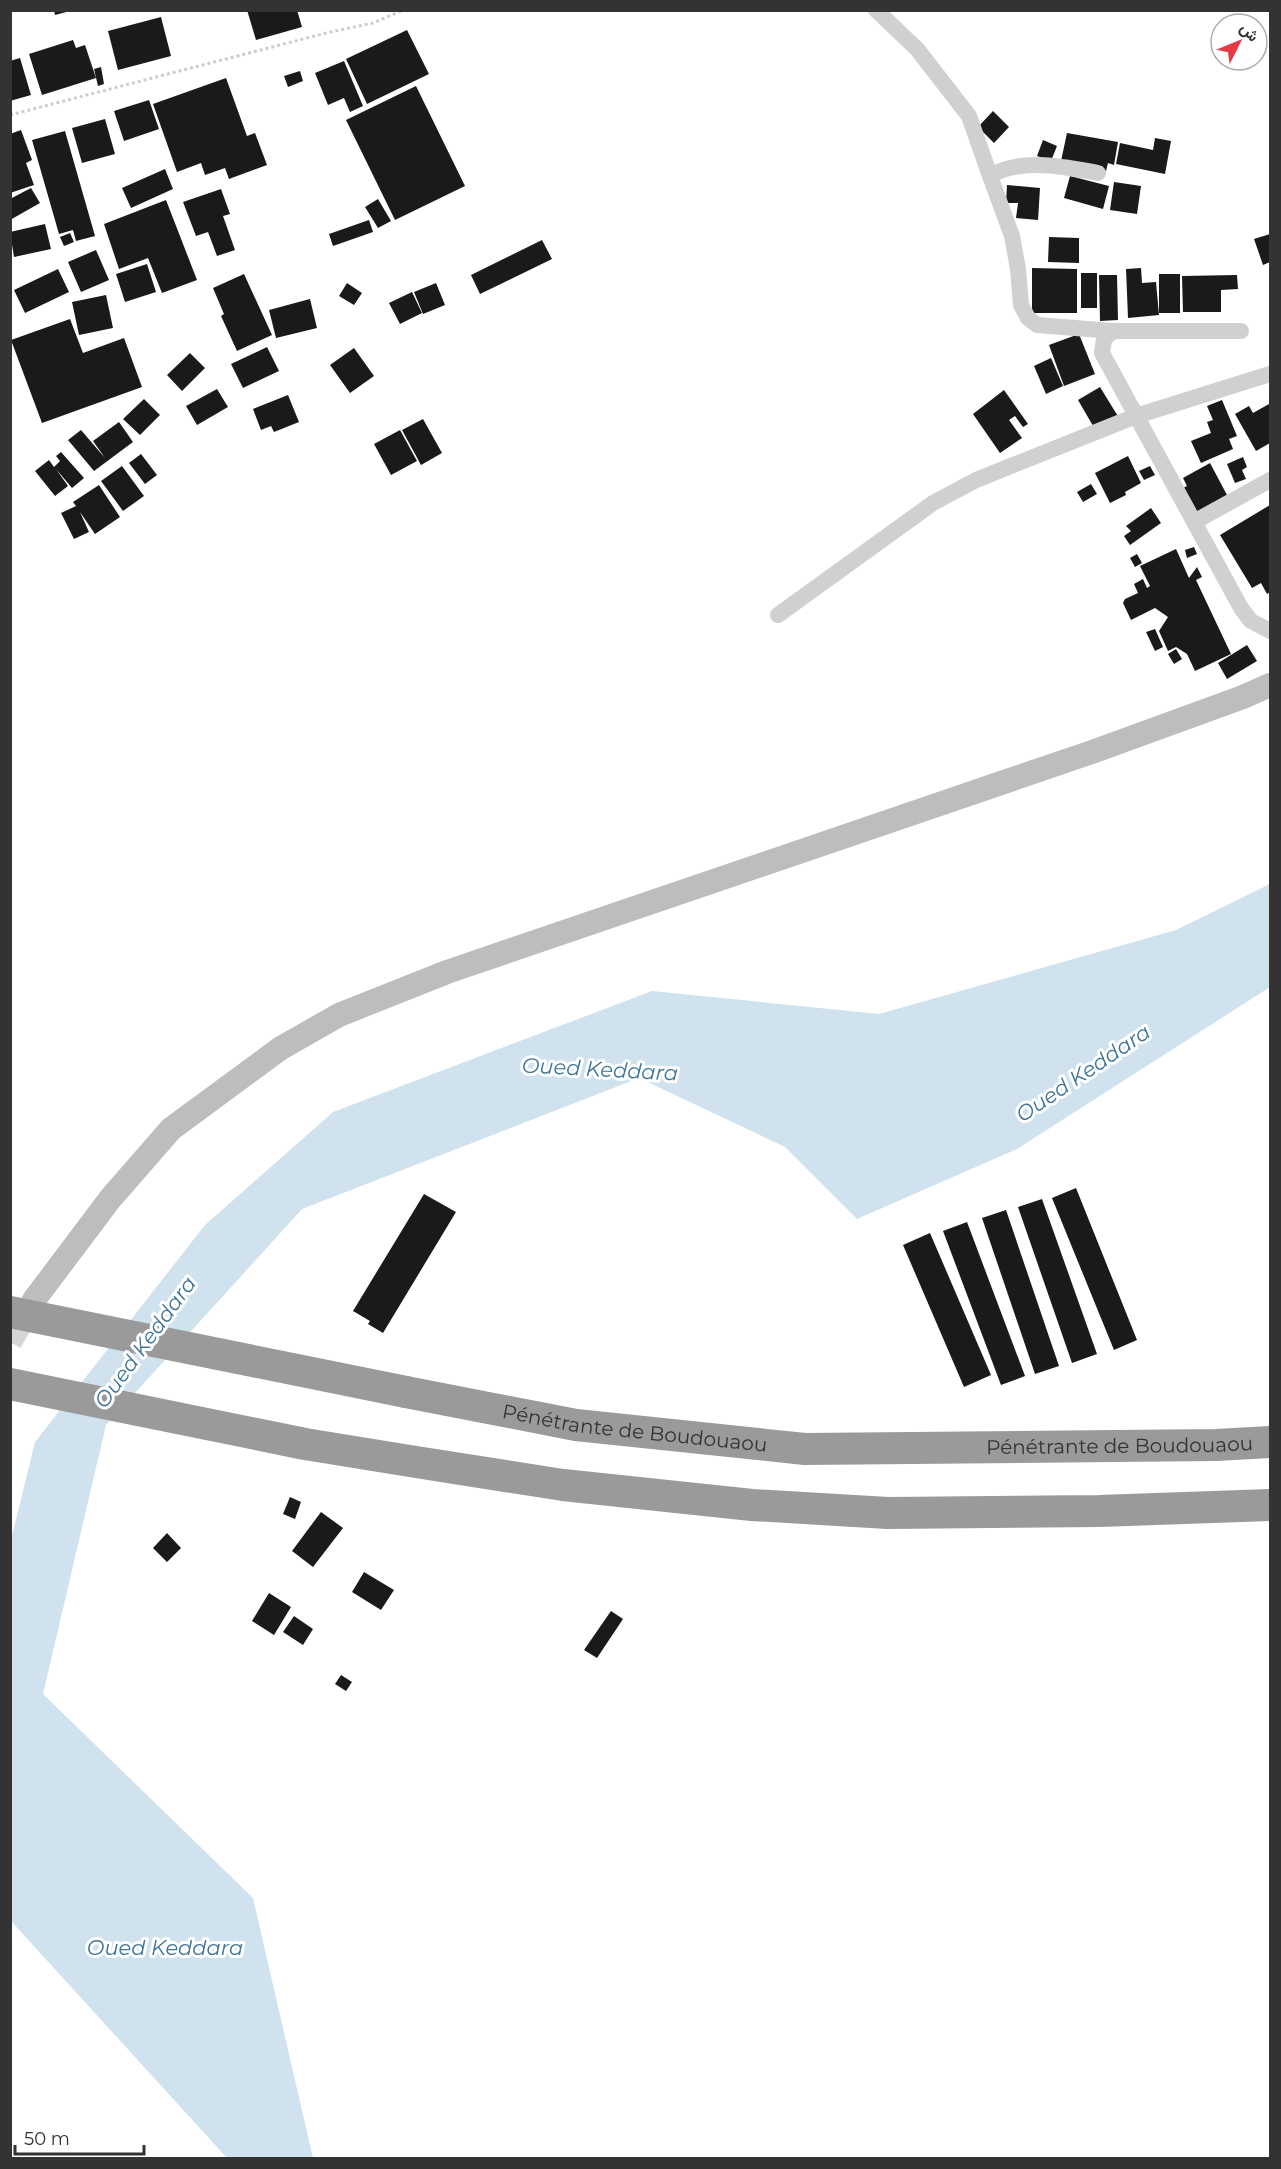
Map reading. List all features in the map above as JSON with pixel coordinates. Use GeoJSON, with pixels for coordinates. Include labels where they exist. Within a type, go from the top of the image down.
{"type":"FeatureCollection","features":[{"type":"Feature","properties":{"kind":"highway","name":"Pénétrante de Boudouaou"},"geometry":{"type":"LineString","coordinates":[[22,1306],[406,1392],[576,1425],[805,1449],[1216,1445],[1270,1442]]}},
{"type":"Feature","properties":{"kind":"highway"},"geometry":{"type":"LineString","coordinates":[[10,1384],[293,1441],[416,1462],[563,1485],[752,1505],[888,1513],[1270,1505]]}},
{"type":"Feature","properties":{"kind":"main road"},"geometry":{"type":"LineString","coordinates":[[22,1306],[171,1129],[281,1048],[339,1015],[447,972],[1092,752],[1270,685]]}},
{"type":"Feature","properties":{"kind":"street"},"geometry":{"type":"LineString","coordinates":[[876,10],[917,49],[969,116],[1012,236],[1018,269],[1020,305],[1028,318],[1037,325],[1113,331],[1241,331]]}},
{"type":"Feature","properties":{"kind":"street"},"geometry":{"type":"LineString","coordinates":[[990,176],[1008,169],[1044,165],[1098,173]]}},
{"type":"Feature","properties":{"kind":"street"},"geometry":{"type":"LineString","coordinates":[[1113,331],[1104,339],[1102,353],[1241,608],[1251,621],[1270,631]]}},
{"type":"Feature","properties":{"kind":"street"},"geometry":{"type":"LineString","coordinates":[[778,615],[923,510],[976,480],[1136,416],[1270,375]]}},
{"type":"Feature","properties":{"kind":"street"},"geometry":{"type":"LineString","coordinates":[[1194,522],[1270,480]]}},
{"type":"Feature","properties":{"kind":"path"},"geometry":{"type":"LineString","coordinates":[[10,115],[326,33],[373,23],[404,10]]}},
{"type":"Feature","properties":{"kind":"water","name":"Oued Keddara"},"geometry":{"type":"Polygon","coordinates":[[[1270,884],[1270,987],[1017,1149],[857,1219],[785,1147],[639,1078],[302,1209],[106,1425],[43,1694],[253,1898],[313,2158],[227,2158],[11,1921],[10,1544],[35,1442],[205,1225],[333,1112],[652,991],[879,1014],[1176,930],[1270,884]]]}},
{"type":"Feature","properties":{"kind":"building"},"geometry":{"type":"Polygon","coordinates":[[[54,10],[69,10],[70,11],[55,15],[54,10]]]}},
{"type":"Feature","properties":{"kind":"building"},"geometry":{"type":"Polygon","coordinates":[[[247,10],[297,10],[302,27],[256,40],[247,10]]]}},
{"type":"Feature","properties":{"kind":"building"},"geometry":{"type":"Polygon","coordinates":[[[161,17],[171,56],[118,70],[108,31],[161,17]]]}},
{"type":"Feature","properties":{"kind":"building"},"geometry":{"type":"Polygon","coordinates":[[[407,30],[429,74],[367,104],[346,59],[407,30]]]}},
{"type":"Feature","properties":{"kind":"building"},"geometry":{"type":"Polygon","coordinates":[[[73,40],[76,48],[85,45],[96,78],[42,95],[29,54],[73,40]]]}},
{"type":"Feature","properties":{"kind":"building"},"geometry":{"type":"Polygon","coordinates":[[[20,58],[31,95],[10,101],[10,61],[20,58]]]}},
{"type":"Feature","properties":{"kind":"building"},"geometry":{"type":"Polygon","coordinates":[[[344,61],[363,106],[350,112],[344,98],[328,105],[315,73],[344,61]]]}},
{"type":"Feature","properties":{"kind":"building"},"geometry":{"type":"Polygon","coordinates":[[[101,67],[104,84],[98,86],[94,69],[101,67]]]}},
{"type":"Feature","properties":{"kind":"building"},"geometry":{"type":"Polygon","coordinates":[[[300,71],[303,81],[288,87],[284,76],[300,71]]]}},
{"type":"Feature","properties":{"kind":"building"},"geometry":{"type":"Polygon","coordinates":[[[226,78],[247,136],[255,133],[267,165],[229,179],[225,168],[205,175],[201,163],[177,172],[153,104],[226,78]]]}},
{"type":"Feature","properties":{"kind":"building"},"geometry":{"type":"Polygon","coordinates":[[[416,86],[465,186],[395,220],[346,120],[416,86]]]}},
{"type":"Feature","properties":{"kind":"building"},"geometry":{"type":"Polygon","coordinates":[[[149,100],[159,129],[124,141],[114,111],[149,100]]]}},
{"type":"Feature","properties":{"kind":"building"},"geometry":{"type":"Polygon","coordinates":[[[993,111],[1009,127],[994,143],[978,127],[993,111]]]}},
{"type":"Feature","properties":{"kind":"building"},"geometry":{"type":"Polygon","coordinates":[[[105,119],[115,154],[82,163],[72,128],[105,119]]]}},
{"type":"Feature","properties":{"kind":"building"},"geometry":{"type":"Polygon","coordinates":[[[21,130],[32,160],[26,163],[34,185],[10,193],[10,134],[21,130]]]}},
{"type":"Feature","properties":{"kind":"building"},"geometry":{"type":"Polygon","coordinates":[[[65,131],[95,236],[76,241],[73,230],[59,234],[32,140],[65,131]]]}},
{"type":"Feature","properties":{"kind":"building"},"geometry":{"type":"Polygon","coordinates":[[[1067,133],[1118,142],[1114,165],[1108,163],[1106,171],[1061,161],[1067,133]]]}},
{"type":"Feature","properties":{"kind":"building"},"geometry":{"type":"Polygon","coordinates":[[[1155,138],[1171,141],[1165,174],[1116,164],[1120,143],[1153,150],[1155,138]]]}},
{"type":"Feature","properties":{"kind":"building"},"geometry":{"type":"Polygon","coordinates":[[[1043,140],[1057,146],[1051,161],[1037,156],[1043,140]]]}},
{"type":"Feature","properties":{"kind":"building"},"geometry":{"type":"Polygon","coordinates":[[[165,169],[173,189],[131,208],[122,188],[165,169]]]}},
{"type":"Feature","properties":{"kind":"building"},"geometry":{"type":"Polygon","coordinates":[[[1070,176],[1109,186],[1103,209],[1064,198],[1070,176]]]}},
{"type":"Feature","properties":{"kind":"building"},"geometry":{"type":"Polygon","coordinates":[[[1114,182],[1141,186],[1137,214],[1110,210],[1114,182]]]}},
{"type":"Feature","properties":{"kind":"building"},"geometry":{"type":"Polygon","coordinates":[[[1007,185],[1040,188],[1038,220],[1016,218],[1018,203],[1006,203],[1007,185]]]}},
{"type":"Feature","properties":{"kind":"building"},"geometry":{"type":"Polygon","coordinates":[[[31,188],[40,203],[10,220],[10,199],[31,188]]]}},
{"type":"Feature","properties":{"kind":"building"},"geometry":{"type":"Polygon","coordinates":[[[221,189],[230,214],[223,216],[235,250],[217,256],[208,232],[196,236],[183,202],[221,189]]]}},
{"type":"Feature","properties":{"kind":"building"},"geometry":{"type":"Polygon","coordinates":[[[378,199],[391,221],[378,228],[365,207],[378,199]]]}},
{"type":"Feature","properties":{"kind":"building"},"geometry":{"type":"Polygon","coordinates":[[[166,200],[197,280],[162,293],[148,258],[119,269],[104,224],[166,200]]]}},
{"type":"Feature","properties":{"kind":"building"},"geometry":{"type":"Polygon","coordinates":[[[369,220],[373,232],[333,246],[329,234],[369,220]]]}},
{"type":"Feature","properties":{"kind":"building"},"geometry":{"type":"Polygon","coordinates":[[[45,224],[51,249],[14,257],[10,232],[45,224]]]}},
{"type":"Feature","properties":{"kind":"building"},"geometry":{"type":"Polygon","coordinates":[[[70,233],[74,242],[64,246],[60,237],[70,233]]]}},
{"type":"Feature","properties":{"kind":"building"},"geometry":{"type":"Polygon","coordinates":[[[1270,234],[1270,262],[1263,265],[1254,239],[1270,234]]]}},
{"type":"Feature","properties":{"kind":"building"},"geometry":{"type":"Polygon","coordinates":[[[1049,237],[1079,238],[1079,263],[1048,262],[1049,237]]]}},
{"type":"Feature","properties":{"kind":"building"},"geometry":{"type":"Polygon","coordinates":[[[542,240],[552,259],[480,294],[471,275],[542,240]]]}},
{"type":"Feature","properties":{"kind":"building"},"geometry":{"type":"Polygon","coordinates":[[[96,250],[109,280],[81,292],[68,262],[96,250]]]}},
{"type":"Feature","properties":{"kind":"building"},"geometry":{"type":"Polygon","coordinates":[[[147,264],[156,292],[125,302],[116,274],[147,264]]]}},
{"type":"Feature","properties":{"kind":"building"},"geometry":{"type":"Polygon","coordinates":[[[1032,268],[1077,269],[1077,313],[1032,313],[1032,268]]]}},
{"type":"Feature","properties":{"kind":"building"},"geometry":{"type":"Polygon","coordinates":[[[1141,268],[1142,283],[1156,282],[1159,315],[1128,318],[1126,269],[1141,268]]]}},
{"type":"Feature","properties":{"kind":"building"},"geometry":{"type":"Polygon","coordinates":[[[58,269],[69,292],[25,313],[14,290],[58,269]]]}},
{"type":"Feature","properties":{"kind":"building"},"geometry":{"type":"Polygon","coordinates":[[[1081,273],[1097,273],[1097,308],[1081,308],[1081,273]]]}},
{"type":"Feature","properties":{"kind":"building"},"geometry":{"type":"Polygon","coordinates":[[[244,274],[272,335],[237,351],[221,316],[224,314],[213,288],[244,274]]]}},
{"type":"Feature","properties":{"kind":"building"},"geometry":{"type":"Polygon","coordinates":[[[1159,274],[1180,274],[1180,313],[1159,313],[1159,274]]]}},
{"type":"Feature","properties":{"kind":"building"},"geometry":{"type":"Polygon","coordinates":[[[1099,275],[1117,275],[1118,320],[1100,321],[1099,275]]]}},
{"type":"Feature","properties":{"kind":"building"},"geometry":{"type":"Polygon","coordinates":[[[1237,275],[1238,289],[1221,290],[1221,312],[1183,312],[1182,276],[1237,275]]]}},
{"type":"Feature","properties":{"kind":"building"},"geometry":{"type":"Polygon","coordinates":[[[347,283],[362,293],[354,305],[339,296],[347,283]]]}},
{"type":"Feature","properties":{"kind":"building"},"geometry":{"type":"Polygon","coordinates":[[[436,283],[445,305],[423,314],[414,292],[436,283]]]}},
{"type":"Feature","properties":{"kind":"building"},"geometry":{"type":"Polygon","coordinates":[[[412,292],[422,313],[400,324],[389,303],[412,292]]]}},
{"type":"Feature","properties":{"kind":"building"},"geometry":{"type":"Polygon","coordinates":[[[106,295],[113,328],[79,335],[72,302],[106,295]]]}},
{"type":"Feature","properties":{"kind":"building"},"geometry":{"type":"Polygon","coordinates":[[[310,299],[317,328],[276,338],[269,310],[310,299]]]}},
{"type":"Feature","properties":{"kind":"building"},"geometry":{"type":"Polygon","coordinates":[[[70,319],[83,353],[124,338],[142,387],[42,423],[11,340],[70,319]]]}},
{"type":"Feature","properties":{"kind":"building"},"geometry":{"type":"Polygon","coordinates":[[[1079,334],[1095,374],[1064,386],[1049,345],[1079,334]]]}},
{"type":"Feature","properties":{"kind":"building"},"geometry":{"type":"Polygon","coordinates":[[[267,347],[279,371],[243,388],[231,364],[267,347]]]}},
{"type":"Feature","properties":{"kind":"building"},"geometry":{"type":"Polygon","coordinates":[[[354,348],[374,376],[350,393],[330,365],[354,348]]]}},
{"type":"Feature","properties":{"kind":"building"},"geometry":{"type":"Polygon","coordinates":[[[190,353],[205,368],[182,391],[167,375],[190,353]]]}},
{"type":"Feature","properties":{"kind":"building"},"geometry":{"type":"Polygon","coordinates":[[[1051,358],[1063,386],[1046,394],[1034,366],[1051,358]]]}},
{"type":"Feature","properties":{"kind":"building"},"geometry":{"type":"Polygon","coordinates":[[[1100,387],[1119,418],[1096,431],[1078,400],[1100,387]]]}},
{"type":"Feature","properties":{"kind":"building"},"geometry":{"type":"Polygon","coordinates":[[[217,389],[228,407],[197,425],[186,406],[217,389]]]}},
{"type":"Feature","properties":{"kind":"building"},"geometry":{"type":"Polygon","coordinates":[[[1004,390],[1028,424],[1023,427],[1015,416],[1009,420],[1022,438],[1000,453],[973,414],[1004,390]]]}},
{"type":"Feature","properties":{"kind":"building"},"geometry":{"type":"Polygon","coordinates":[[[288,395],[299,422],[274,432],[271,426],[261,430],[253,409],[288,395]]]}},
{"type":"Feature","properties":{"kind":"building"},"geometry":{"type":"Polygon","coordinates":[[[144,399],[160,415],[140,435],[123,419],[144,399]]]}},
{"type":"Feature","properties":{"kind":"building"},"geometry":{"type":"Polygon","coordinates":[[[1222,400],[1237,436],[1229,439],[1233,449],[1201,463],[1191,441],[1211,433],[1207,422],[1213,420],[1207,406],[1222,400]]]}},
{"type":"Feature","properties":{"kind":"building"},"geometry":{"type":"Polygon","coordinates":[[[1269,404],[1270,443],[1256,451],[1235,414],[1249,406],[1253,413],[1269,404]]]}},
{"type":"Feature","properties":{"kind":"building"},"geometry":{"type":"Polygon","coordinates":[[[423,419],[442,453],[421,465],[402,430],[423,419]]]}},
{"type":"Feature","properties":{"kind":"building"},"geometry":{"type":"Polygon","coordinates":[[[119,422],[133,442],[94,471],[68,440],[81,430],[105,458],[93,441],[119,422]]]}},
{"type":"Feature","properties":{"kind":"building"},"geometry":{"type":"Polygon","coordinates":[[[400,430],[417,461],[391,475],[374,444],[400,430]]]}},
{"type":"Feature","properties":{"kind":"building"},"geometry":{"type":"Polygon","coordinates":[[[61,452],[84,478],[72,488],[56,469],[68,486],[55,496],[35,471],[49,460],[54,467],[60,461],[56,456],[61,452]]]}},
{"type":"Feature","properties":{"kind":"building"},"geometry":{"type":"Polygon","coordinates":[[[141,454],[157,475],[145,484],[129,463],[141,454]]]}},
{"type":"Feature","properties":{"kind":"building"},"geometry":{"type":"Polygon","coordinates":[[[1128,456],[1141,483],[1125,492],[1126,495],[1110,503],[1095,473],[1128,456]]]}},
{"type":"Feature","properties":{"kind":"building"},"geometry":{"type":"Polygon","coordinates":[[[1243,457],[1247,467],[1242,470],[1246,479],[1235,483],[1227,464],[1243,457]]]}},
{"type":"Feature","properties":{"kind":"building"},"geometry":{"type":"Polygon","coordinates":[[[1210,463],[1227,495],[1196,512],[1183,488],[1187,486],[1183,478],[1210,463]]]}},
{"type":"Feature","properties":{"kind":"building"},"geometry":{"type":"Polygon","coordinates":[[[122,466],[144,496],[123,511],[101,481],[122,466]]]}},
{"type":"Feature","properties":{"kind":"building"},"geometry":{"type":"Polygon","coordinates":[[[1150,466],[1155,475],[1144,480],[1139,471],[1150,466]]]}},
{"type":"Feature","properties":{"kind":"building"},"geometry":{"type":"Polygon","coordinates":[[[1091,484],[1097,494],[1083,502],[1077,492],[1091,484]]]}},
{"type":"Feature","properties":{"kind":"building"},"geometry":{"type":"Polygon","coordinates":[[[99,485],[120,517],[95,534],[80,512],[89,532],[74,539],[61,513],[76,506],[73,502],[99,485]]]}},
{"type":"Feature","properties":{"kind":"building"},"geometry":{"type":"Polygon","coordinates":[[[1270,505],[1270,592],[1267,594],[1261,583],[1252,588],[1220,535],[1270,505]]]}},
{"type":"Feature","properties":{"kind":"building"},"geometry":{"type":"Polygon","coordinates":[[[1151,508],[1161,523],[1130,545],[1124,536],[1131,531],[1126,526],[1151,508]]]}},
{"type":"Feature","properties":{"kind":"building"},"geometry":{"type":"Polygon","coordinates":[[[1194,547],[1197,554],[1187,558],[1185,550],[1194,547]]]}},
{"type":"Feature","properties":{"kind":"building"},"geometry":{"type":"Polygon","coordinates":[[[1176,549],[1189,578],[1197,567],[1202,577],[1196,580],[1231,654],[1195,671],[1187,654],[1176,647],[1168,651],[1159,631],[1168,617],[1155,608],[1131,620],[1123,603],[1125,599],[1138,593],[1134,584],[1143,579],[1147,588],[1150,586],[1140,566],[1176,549]]]}},
{"type":"Feature","properties":{"kind":"building"},"geometry":{"type":"Polygon","coordinates":[[[1137,554],[1142,563],[1135,567],[1130,558],[1137,554]]]}},
{"type":"Feature","properties":{"kind":"building"},"geometry":{"type":"Polygon","coordinates":[[[1155,629],[1163,647],[1155,651],[1146,632],[1155,629]]]}},
{"type":"Feature","properties":{"kind":"building"},"geometry":{"type":"Polygon","coordinates":[[[1247,645],[1257,661],[1227,679],[1218,663],[1247,645]]]}},
{"type":"Feature","properties":{"kind":"building"},"geometry":{"type":"Polygon","coordinates":[[[1176,649],[1182,659],[1174,664],[1168,654],[1176,649]]]}},
{"type":"Feature","properties":{"kind":"building"},"geometry":{"type":"Polygon","coordinates":[[[1076,1188],[1137,1340],[1114,1350],[1052,1198],[1076,1188]]]}},
{"type":"Feature","properties":{"kind":"building"},"geometry":{"type":"Polygon","coordinates":[[[424,1194],[456,1212],[383,1333],[368,1324],[370,1321],[353,1311],[424,1194]]]}},
{"type":"Feature","properties":{"kind":"building"},"geometry":{"type":"Polygon","coordinates":[[[1042,1199],[1097,1354],[1072,1363],[1018,1207],[1042,1199]]]}},
{"type":"Feature","properties":{"kind":"building"},"geometry":{"type":"Polygon","coordinates":[[[1006,1210],[1059,1366],[1035,1374],[982,1218],[1006,1210]]]}},
{"type":"Feature","properties":{"kind":"building"},"geometry":{"type":"Polygon","coordinates":[[[967,1222],[1025,1376],[1001,1385],[943,1231],[967,1222]]]}},
{"type":"Feature","properties":{"kind":"building"},"geometry":{"type":"Polygon","coordinates":[[[930,1233],[991,1375],[964,1387],[903,1245],[930,1233]]]}},
{"type":"Feature","properties":{"kind":"building"},"geometry":{"type":"Polygon","coordinates":[[[290,1497],[301,1502],[295,1519],[283,1514],[290,1497]]]}},
{"type":"Feature","properties":{"kind":"building"},"geometry":{"type":"Polygon","coordinates":[[[321,1512],[343,1528],[313,1567],[292,1551],[321,1512]]]}},
{"type":"Feature","properties":{"kind":"building"},"geometry":{"type":"Polygon","coordinates":[[[167,1533],[181,1548],[167,1562],[153,1548],[167,1533]]]}},
{"type":"Feature","properties":{"kind":"building"},"geometry":{"type":"Polygon","coordinates":[[[364,1572],[394,1590],[381,1610],[352,1592],[364,1572]]]}},
{"type":"Feature","properties":{"kind":"building"},"geometry":{"type":"Polygon","coordinates":[[[269,1593],[291,1607],[274,1635],[252,1621],[269,1593]]]}},
{"type":"Feature","properties":{"kind":"building"},"geometry":{"type":"Polygon","coordinates":[[[611,1611],[623,1619],[597,1658],[584,1650],[611,1611]]]}},
{"type":"Feature","properties":{"kind":"building"},"geometry":{"type":"Polygon","coordinates":[[[294,1616],[313,1629],[303,1645],[283,1632],[294,1616]]]}},
{"type":"Feature","properties":{"kind":"building"},"geometry":{"type":"Polygon","coordinates":[[[341,1675],[352,1682],[346,1691],[335,1684],[341,1675]]]}},
{"type":"Feature","properties":{"kind":"tunnel"},"geometry":{"type":"LineString","coordinates":[[10,1342],[33,1302]]}}]}
